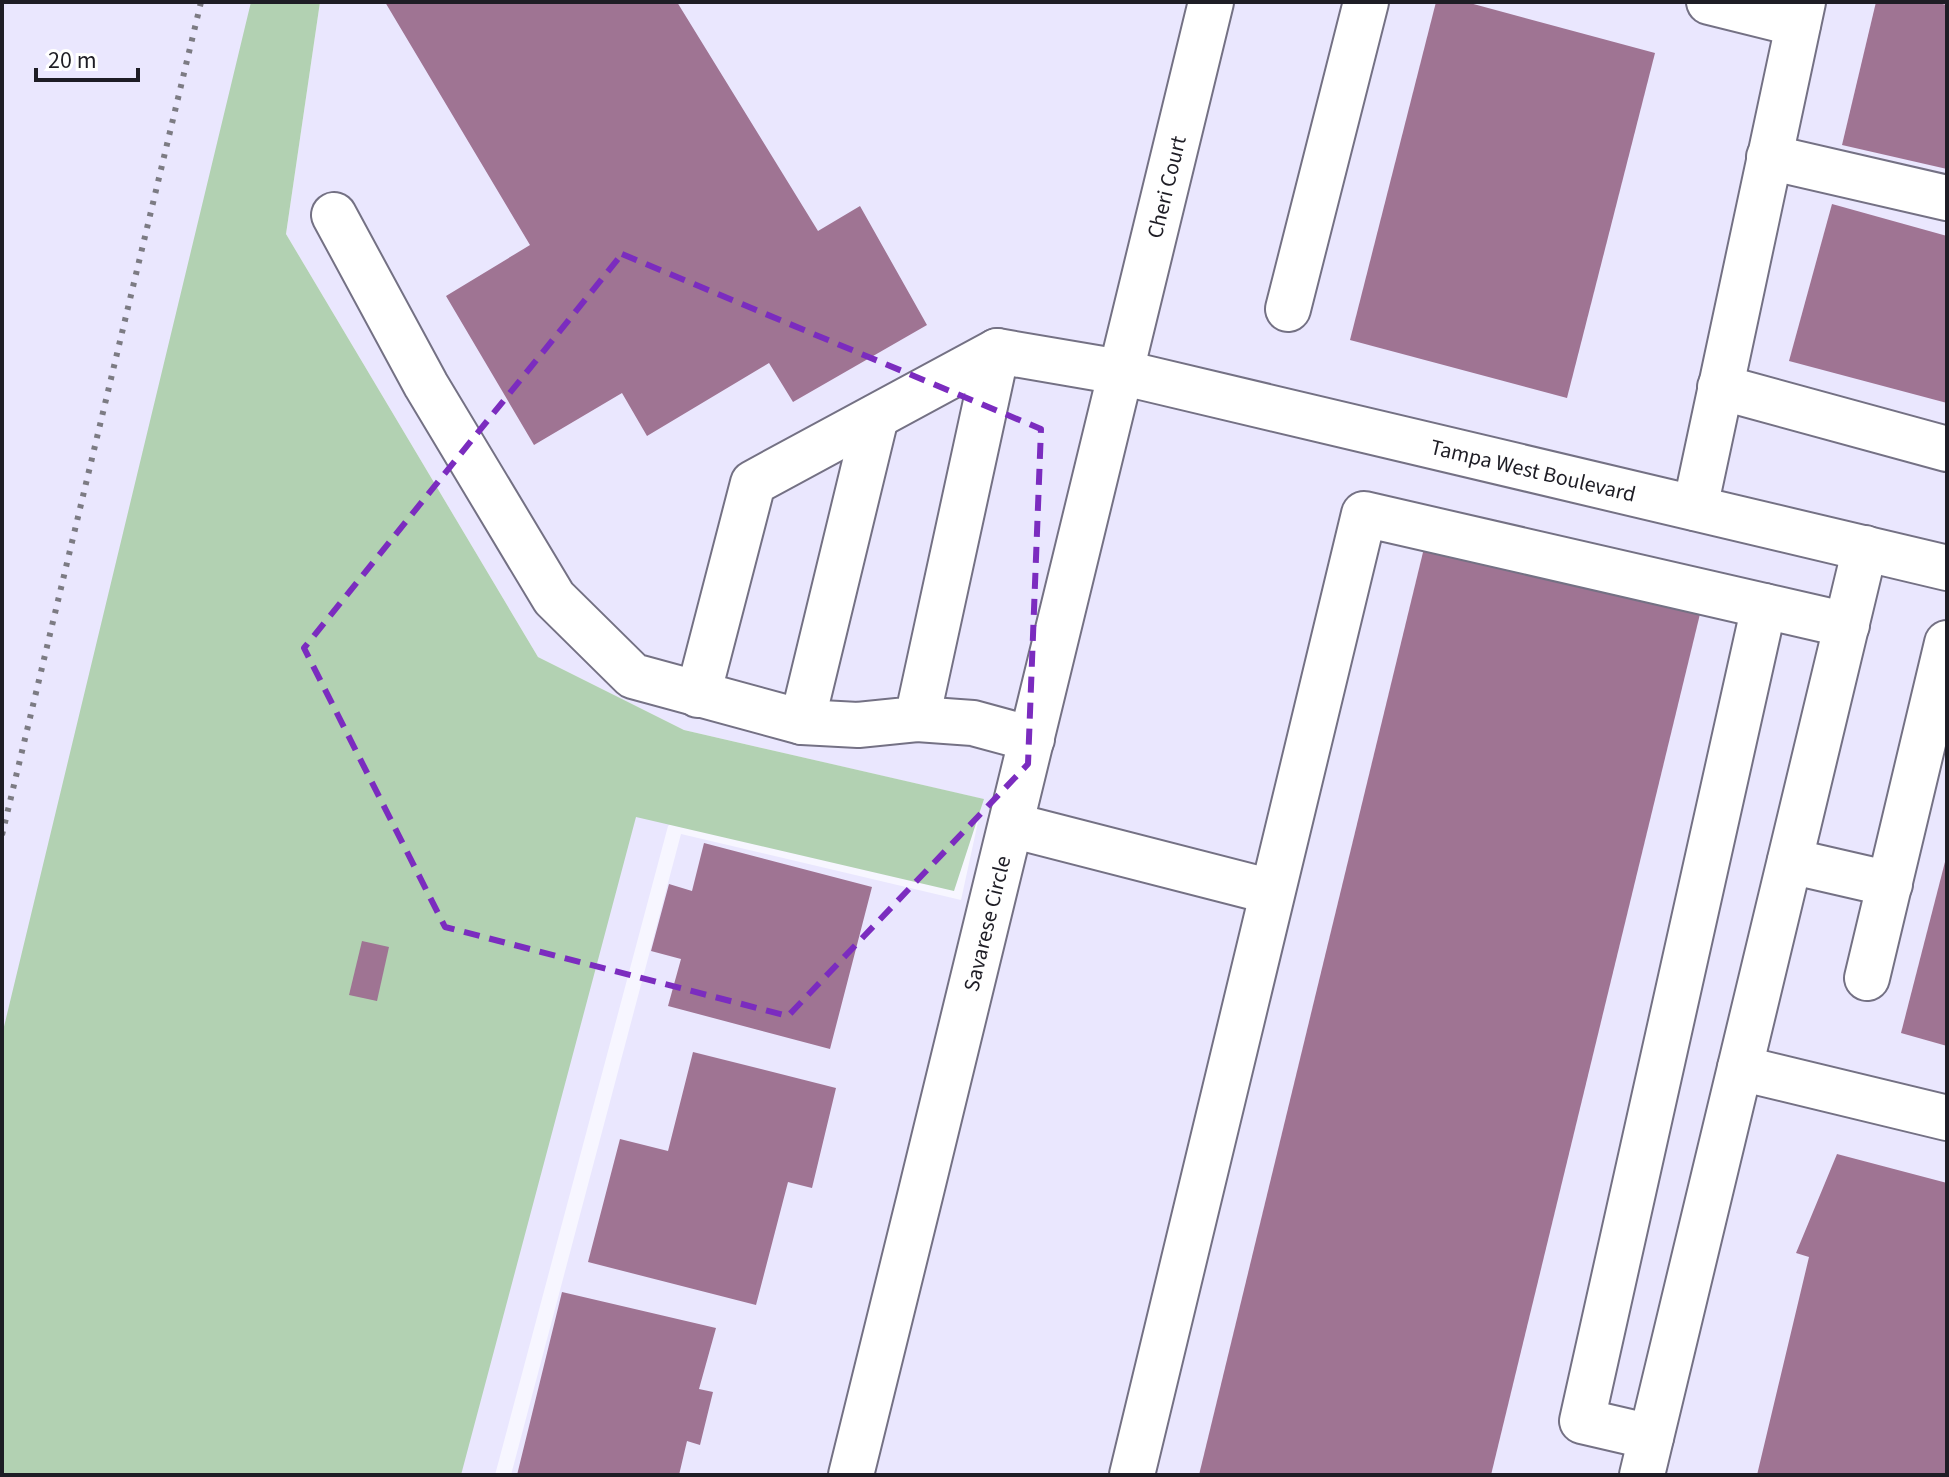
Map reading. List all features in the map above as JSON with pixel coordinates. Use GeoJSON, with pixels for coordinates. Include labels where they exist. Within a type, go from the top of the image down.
{"type":"FeatureCollection","features":[{"type":"Feature","properties":{"kind":"street","name":"Cheri Court"},"geometry":{"type":"LineString","coordinates":[[1120,372],[1211,2]]}},
{"type":"Feature","properties":{"kind":"street"},"geometry":{"type":"LineString","coordinates":[[1288,309],[1366,2]]}},
{"type":"Feature","properties":{"kind":"street"},"geometry":{"type":"LineString","coordinates":[[1695,508],[1800,13],[1709,2]]}},
{"type":"Feature","properties":{"kind":"street"},"geometry":{"type":"LineString","coordinates":[[1769,157],[1947,198]]}},
{"type":"Feature","properties":{"kind":"street"},"geometry":{"type":"LineString","coordinates":[[334,215],[426,385],[554,598],[633,676],[802,722],[858,725],[917,719],[973,723],[1032,739]]}},
{"type":"Feature","properties":{"kind":"street","name":"Tampa West Boulevard"},"geometry":{"type":"LineString","coordinates":[[997,351],[1120,372],[1947,568]]}},
{"type":"Feature","properties":{"kind":"street"},"geometry":{"type":"LineString","coordinates":[[698,695],[753,483],[997,351]]}},
{"type":"Feature","properties":{"kind":"street"},"geometry":{"type":"LineString","coordinates":[[917,719],[997,351]]}},
{"type":"Feature","properties":{"kind":"street","name":"Savarese Circle"},"geometry":{"type":"LineString","coordinates":[[851,1475],[1120,372]]}},
{"type":"Feature","properties":{"kind":"street"},"geometry":{"type":"LineString","coordinates":[[1720,387],[1947,449]]}},
{"type":"Feature","properties":{"kind":"street"},"geometry":{"type":"LineString","coordinates":[[802,722],[876,417]]}},
{"type":"Feature","properties":{"kind":"street"},"geometry":{"type":"LineString","coordinates":[[1132,1475],[1364,514],[1847,625]]}},
{"type":"Feature","properties":{"kind":"street"},"geometry":{"type":"LineString","coordinates":[[1764,606],[1582,1421],[1647,1456],[1865,548]]}},
{"type":"Feature","properties":{"kind":"street"},"geometry":{"type":"LineString","coordinates":[[1867,978],[1947,643]]}},
{"type":"Feature","properties":{"kind":"street"},"geometry":{"type":"LineString","coordinates":[[1011,825],[1272,892]]}},
{"type":"Feature","properties":{"kind":"street"},"geometry":{"type":"LineString","coordinates":[[1790,861],[1890,884]]}},
{"type":"Feature","properties":{"kind":"street"},"geometry":{"type":"LineString","coordinates":[[1740,1068],[1947,1118]]}},
{"type":"Feature","properties":{"kind":"highlighted area"},"geometry":{"type":"Polygon","coordinates":[[[622,254],[1041,429],[1028,764],[788,1016],[445,927],[304,648],[622,254]]]}},
{"type":"Feature","properties":{"kind":"shaded area"},"geometry":{"type":"Polygon","coordinates":[[[2,2],[306,2],[272,238],[528,670],[676,819],[668,826],[495,1475],[2,1475],[2,2]]]}},
{"type":"Feature","properties":{"kind":"shaded area"},"geometry":{"type":"Polygon","coordinates":[[[320,2],[1947,2],[1947,1475],[511,1475],[681,834],[961,900],[983,799],[684,730],[538,657],[286,234],[320,2]]]}},
{"type":"Feature","properties":{"kind":"green space"},"geometry":{"type":"Polygon","coordinates":[[[251,2],[320,2],[286,234],[538,657],[684,730],[984,799],[954,891],[636,817],[461,1475],[2,1475],[2,1035],[251,2]]]}},
{"type":"Feature","properties":{"kind":"building"},"geometry":{"type":"Polygon","coordinates":[[[385,2],[677,2],[818,231],[860,206],[927,325],[793,402],[769,363],[647,436],[622,393],[534,445],[446,296],[530,245],[385,2]]]}},
{"type":"Feature","properties":{"kind":"building"},"geometry":{"type":"Polygon","coordinates":[[[1436,2],[1466,2],[1655,53],[1567,398],[1350,340],[1436,2]]]}},
{"type":"Feature","properties":{"kind":"building"},"geometry":{"type":"Polygon","coordinates":[[[1876,2],[1933,2],[1947,5],[1947,169],[1842,145],[1876,2]]]}},
{"type":"Feature","properties":{"kind":"building"},"geometry":{"type":"Polygon","coordinates":[[[1832,204],[1947,236],[1947,403],[1789,361],[1832,204]]]}},
{"type":"Feature","properties":{"kind":"building"},"geometry":{"type":"Polygon","coordinates":[[[1425,544],[1700,614],[1491,1475],[1199,1475],[1425,544]]]}},
{"type":"Feature","properties":{"kind":"building"},"geometry":{"type":"Polygon","coordinates":[[[704,843],[872,887],[830,1049],[668,1006],[681,959],[651,951],[669,884],[692,891],[704,843]]]}},
{"type":"Feature","properties":{"kind":"building"},"geometry":{"type":"Polygon","coordinates":[[[1947,858],[1947,1046],[1901,1033],[1947,858]]]}},
{"type":"Feature","properties":{"kind":"building"},"geometry":{"type":"Polygon","coordinates":[[[362,941],[389,947],[377,1001],[349,995],[362,941]]]}},
{"type":"Feature","properties":{"kind":"building"},"geometry":{"type":"Polygon","coordinates":[[[693,1052],[836,1088],[812,1188],[788,1182],[756,1305],[588,1262],[620,1139],[668,1151],[693,1052]]]}},
{"type":"Feature","properties":{"kind":"building"},"geometry":{"type":"Polygon","coordinates":[[[1837,1154],[1947,1183],[1947,1475],[1757,1475],[1809,1257],[1796,1253],[1837,1154]]]}},
{"type":"Feature","properties":{"kind":"building"},"geometry":{"type":"Polygon","coordinates":[[[562,1292],[716,1328],[699,1389],[713,1392],[700,1445],[687,1441],[679,1475],[517,1475],[562,1292]]]}},
{"type":"Feature","properties":{"kind":"railway"},"geometry":{"type":"LineString","coordinates":[[2,835],[201,2]]}}]}
